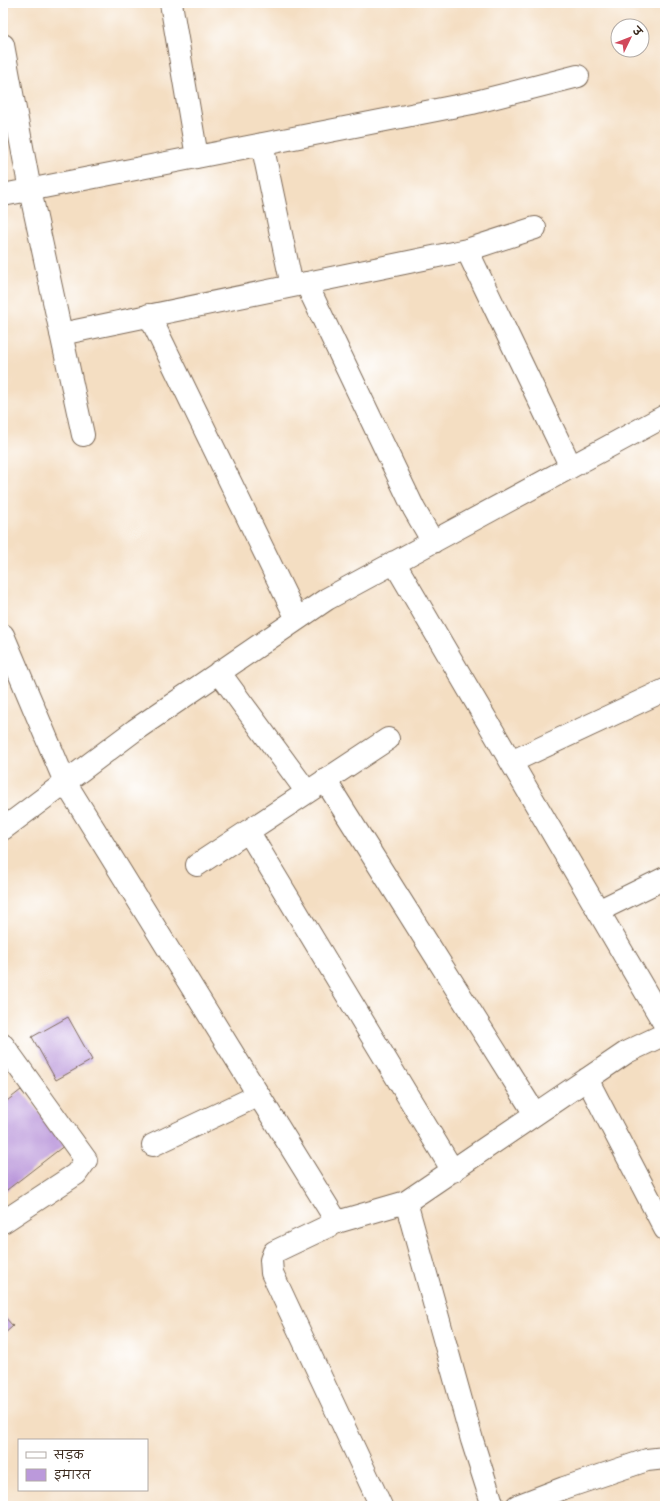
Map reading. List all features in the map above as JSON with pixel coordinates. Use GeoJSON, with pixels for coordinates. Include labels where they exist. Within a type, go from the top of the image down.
{"type":"FeatureCollection","features":[{"type":"Feature","properties":{"kind":"street"},"geometry":{"type":"LineString","coordinates":[[171,3],[197,157]]}},
{"type":"Feature","properties":{"kind":"street"},"geometry":{"type":"LineString","coordinates":[[3,45],[30,190],[82,435]]}},
{"type":"Feature","properties":{"kind":"street"},"geometry":{"type":"LineString","coordinates":[[3,195],[472,103],[578,76]]}},
{"type":"Feature","properties":{"kind":"street"},"geometry":{"type":"LineString","coordinates":[[262,144],[299,284],[414,509],[433,542]]}},
{"type":"Feature","properties":{"kind":"street"},"geometry":{"type":"LineString","coordinates":[[61,334],[468,250],[535,228]]}},
{"type":"Feature","properties":{"kind":"street"},"geometry":{"type":"LineString","coordinates":[[468,250],[571,467]]}},
{"type":"Feature","properties":{"kind":"street"},"geometry":{"type":"LineString","coordinates":[[149,315],[298,619]]}},
{"type":"Feature","properties":{"kind":"street"},"geometry":{"type":"LineString","coordinates":[[3,829],[135,730],[327,599],[665,416]]}},
{"type":"Feature","properties":{"kind":"street"},"geometry":{"type":"LineString","coordinates":[[394,562],[665,1025]]}},
{"type":"Feature","properties":{"kind":"street"},"geometry":{"type":"LineString","coordinates":[[3,635],[65,782],[336,1222]]}},
{"type":"Feature","properties":{"kind":"street"},"geometry":{"type":"LineString","coordinates":[[219,672],[307,792]]}},
{"type":"Feature","properties":{"kind":"street"},"geometry":{"type":"LineString","coordinates":[[511,762],[665,690]]}},
{"type":"Feature","properties":{"kind":"street"},"geometry":{"type":"LineString","coordinates":[[197,865],[388,739]]}},
{"type":"Feature","properties":{"kind":"street"},"geometry":{"type":"LineString","coordinates":[[325,780],[535,1114]]}},
{"type":"Feature","properties":{"kind":"street"},"geometry":{"type":"LineString","coordinates":[[248,831],[453,1171]]}},
{"type":"Feature","properties":{"kind":"street"},"geometry":{"type":"LineString","coordinates":[[598,911],[665,878]]}},
{"type":"Feature","properties":{"kind":"street"},"geometry":{"type":"LineString","coordinates":[[381,1506],[272,1273],[271,1260],[274,1252],[336,1222],[406,1202],[627,1052],[665,1034]]}},
{"type":"Feature","properties":{"kind":"street"},"geometry":{"type":"LineString","coordinates":[[3,1045],[86,1160],[76,1174],[3,1222]]}},
{"type":"Feature","properties":{"kind":"street"},"geometry":{"type":"LineString","coordinates":[[587,1079],[665,1229]]}},
{"type":"Feature","properties":{"kind":"street"},"geometry":{"type":"LineString","coordinates":[[153,1145],[259,1095]]}},
{"type":"Feature","properties":{"kind":"street"},"geometry":{"type":"LineString","coordinates":[[406,1202],[472,1440],[493,1506]]}},
{"type":"Feature","properties":{"kind":"street"},"geometry":{"type":"LineString","coordinates":[[517,1506],[564,1488],[648,1460],[665,1458]]}},
{"type":"Feature","properties":{"kind":"building"},"geometry":{"type":"Polygon","coordinates":[[[68,1017],[92,1060],[56,1080],[32,1037],[68,1017]]]}},
{"type":"Feature","properties":{"kind":"building"},"geometry":{"type":"Polygon","coordinates":[[[21,1090],[65,1145],[3,1193],[3,1104],[21,1090]]]}},
{"type":"Feature","properties":{"kind":"building"},"geometry":{"type":"Polygon","coordinates":[[[3,1315],[13,1326],[3,1335],[3,1315]]]}}]}
